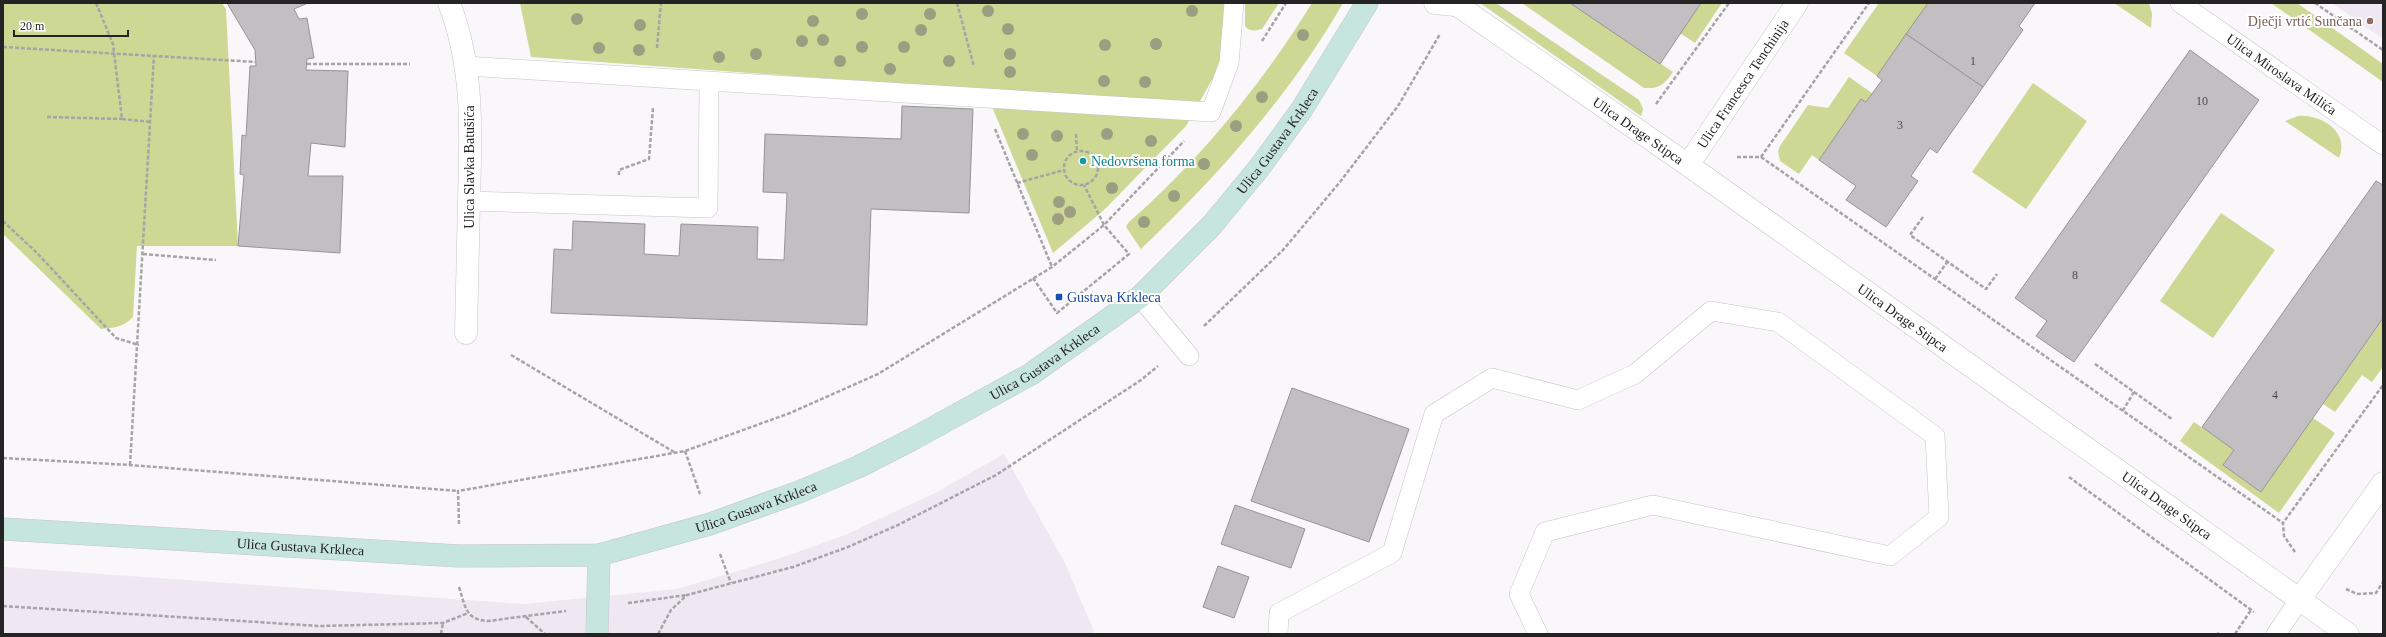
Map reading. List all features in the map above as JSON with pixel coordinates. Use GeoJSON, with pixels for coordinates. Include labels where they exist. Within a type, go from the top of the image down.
{"type":"FeatureCollection","features":[{"type":"Feature","properties":{"kind":"street","name":"Ulica Slavka Batušića"},"geometry":{"type":"LineString","coordinates":[[449,3],[458,27],[466,66],[471,120],[466,333]]}},
{"type":"Feature","properties":{"kind":"street","name":"Ulica Gustava Krkleca"},"geometry":{"type":"LineString","coordinates":[[3,529],[459,556],[598,555],[710,524],[800,492],[858,467],[1031,374],[1140,297],[1212,225],[1259,168],[1302,109],[1366,3]]}},
{"type":"Feature","properties":{"kind":"street","name":"Ulica Francesca Tenchinija"},"geometry":{"type":"LineString","coordinates":[[1688,165],[1797,3]]}},
{"type":"Feature","properties":{"kind":"street","name":"Ulica Drage Stipca"},"geometry":{"type":"LineString","coordinates":[[1448,4],[1688,165],[2348,634]]}},
{"type":"Feature","properties":{"kind":"street"},"geometry":{"type":"LineString","coordinates":[[2300,599],[2383,483]]}},
{"type":"Feature","properties":{"kind":"street"},"geometry":{"type":"LineString","coordinates":[[597,634],[598,555]]}},
{"type":"Feature","properties":{"kind":"lane"},"geometry":{"type":"LineString","coordinates":[[466,66],[655,78],[709,83],[1211,112],[1229,63],[1234,3]]}},
{"type":"Feature","properties":{"kind":"lane","name":"Ulica Miroslava Milića"},"geometry":{"type":"LineString","coordinates":[[2180,3],[2383,145]]}},
{"type":"Feature","properties":{"kind":"lane"},"geometry":{"type":"LineString","coordinates":[[469,201],[708,208],[709,83]]}},
{"type":"Feature","properties":{"kind":"lane"},"geometry":{"type":"LineString","coordinates":[[1140,297],[1189,356]]}},
{"type":"Feature","properties":{"kind":"lane"},"geometry":{"type":"LineString","coordinates":[[1278,634],[1279,612],[1392,553],[1434,414],[1492,378],[1578,400],[1635,374],[1711,311],[1778,322],[1935,436],[1939,516],[1890,556],[1653,504],[1545,532],[1519,594],[1538,634]]}},
{"type":"Feature","properties":{"kind":"lane"},"geometry":{"type":"LineString","coordinates":[[2278,632],[2300,599]]}},
{"type":"Feature","properties":{"kind":"path"},"geometry":{"type":"LineString","coordinates":[[96,3],[113,44],[122,119]]}},
{"type":"Feature","properties":{"kind":"path"},"geometry":{"type":"LineString","coordinates":[[618,205],[619,170],[649,159],[661,3]]}},
{"type":"Feature","properties":{"kind":"path"},"geometry":{"type":"LineString","coordinates":[[957,3],[983,99],[1052,267]]}},
{"type":"Feature","properties":{"kind":"path"},"geometry":{"type":"LineString","coordinates":[[1662,108],[1656,104],[1729,3]]}},
{"type":"Feature","properties":{"kind":"path"},"geometry":{"type":"LineString","coordinates":[[1761,157],[1869,3]]}},
{"type":"Feature","properties":{"kind":"path"},"geometry":{"type":"LineString","coordinates":[[2315,3],[2383,50]]}},
{"type":"Feature","properties":{"kind":"path"},"geometry":{"type":"LineString","coordinates":[[1212,319],[1283,250],[1340,182],[1398,106],[1444,27]]}},
{"type":"Feature","properties":{"kind":"path"},"geometry":{"type":"LineString","coordinates":[[3,47],[256,62]]}},
{"type":"Feature","properties":{"kind":"path"},"geometry":{"type":"LineString","coordinates":[[130,465],[139,345],[154,55]]}},
{"type":"Feature","properties":{"kind":"path"},"geometry":{"type":"LineString","coordinates":[[306,64],[410,64]]}},
{"type":"Feature","properties":{"kind":"path"},"geometry":{"type":"LineString","coordinates":[[3,458],[130,465],[458,491],[685,451],[790,413],[878,374],[1052,267],[1104,225],[1211,112]]}},
{"type":"Feature","properties":{"kind":"path"},"geometry":{"type":"LineString","coordinates":[[47,117],[122,119],[151,122]]}},
{"type":"Feature","properties":{"kind":"path"},"geometry":{"type":"LineString","coordinates":[[1080,151],[1091,154],[1098,164],[1097,175],[1094,180],[1084,185],[1078,185],[1068,180],[1064,170],[1066,159],[1069,155],[1080,151]]}},
{"type":"Feature","properties":{"kind":"path"},"geometry":{"type":"LineString","coordinates":[[1737,157],[1761,157],[2283,524]]}},
{"type":"Feature","properties":{"kind":"path"},"geometry":{"type":"LineString","coordinates":[[1017,183],[1064,170]]}},
{"type":"Feature","properties":{"kind":"path"},"geometry":{"type":"LineString","coordinates":[[1033,278],[1057,313],[1130,254],[1104,225],[1084,185]]}},
{"type":"Feature","properties":{"kind":"path"},"geometry":{"type":"LineString","coordinates":[[1923,217],[1910,235],[1986,289],[1996,274]]}},
{"type":"Feature","properties":{"kind":"path"},"geometry":{"type":"LineString","coordinates":[[3,221],[42,259],[116,338],[139,345]]}},
{"type":"Feature","properties":{"kind":"path"},"geometry":{"type":"LineString","coordinates":[[143,254],[216,260]]}},
{"type":"Feature","properties":{"kind":"path"},"geometry":{"type":"LineString","coordinates":[[1935,279],[1948,261]]}},
{"type":"Feature","properties":{"kind":"path"},"geometry":{"type":"LineString","coordinates":[[512,355],[674,453]]}},
{"type":"Feature","properties":{"kind":"path"},"geometry":{"type":"LineString","coordinates":[[2096,364],[2173,420]]}},
{"type":"Feature","properties":{"kind":"path"},"geometry":{"type":"LineString","coordinates":[[660,599],[687,595],[731,584],[793,567],[848,548],[975,488],[1018,462],[1141,380]]}},
{"type":"Feature","properties":{"kind":"path"},"geometry":{"type":"LineString","coordinates":[[2292,550],[2284,536],[2283,524],[2383,385]]}},
{"type":"Feature","properties":{"kind":"path"},"geometry":{"type":"LineString","coordinates":[[2122,412],[2134,392]]}},
{"type":"Feature","properties":{"kind":"path"},"geometry":{"type":"LineString","coordinates":[[685,451],[701,498]]}},
{"type":"Feature","properties":{"kind":"path"},"geometry":{"type":"LineString","coordinates":[[2069,477],[2251,610],[2278,632]]}},
{"type":"Feature","properties":{"kind":"path"},"geometry":{"type":"LineString","coordinates":[[458,491],[459,529]]}},
{"type":"Feature","properties":{"kind":"path"},"geometry":{"type":"LineString","coordinates":[[718,548],[731,584]]}},
{"type":"Feature","properties":{"kind":"path"},"geometry":{"type":"LineString","coordinates":[[458,582],[468,612],[477,621],[551,612]]}},
{"type":"Feature","properties":{"kind":"path"},"geometry":{"type":"LineString","coordinates":[[2342,588],[2357,594],[2376,593],[2383,582]]}},
{"type":"Feature","properties":{"kind":"path"},"geometry":{"type":"LineString","coordinates":[[658,634],[671,610],[687,595]]}},
{"type":"Feature","properties":{"kind":"path"},"geometry":{"type":"LineString","coordinates":[[3,606],[320,626],[443,623],[468,612]]}},
{"type":"Feature","properties":{"kind":"path"},"geometry":{"type":"LineString","coordinates":[[2235,634],[2251,610]]}},
{"type":"Feature","properties":{"kind":"path"},"geometry":{"type":"LineString","coordinates":[[526,616],[545,634]]}},
{"type":"Feature","properties":{"kind":"path"},"geometry":{"type":"LineString","coordinates":[[441,634],[443,623]]}},
{"type":"Feature","properties":{"kind":"shaded area","name":"Dječji vrtić Sunčana"},"geometry":{"type":"Polygon","coordinates":[[[2332,3],[2383,3],[2383,39],[2332,3]]]}},
{"type":"Feature","properties":{"kind":"shaded area"},"geometry":{"type":"Polygon","coordinates":[[[1004,454],[1065,563],[1095,634],[3,634],[3,567],[523,604],[677,589],[778,559],[845,535],[935,493],[1004,454]]]}},
{"type":"Feature","properties":{"kind":"green space"},"geometry":{"type":"Polygon","coordinates":[[[3,3],[222,3],[226,9],[238,246],[137,246],[133,317],[126,323],[118,326],[101,329],[3,234],[3,3]]]}},
{"type":"Feature","properties":{"kind":"green space"},"geometry":{"type":"Polygon","coordinates":[[[520,3],[1225,3],[1222,57],[1213,78],[1186,126],[1104,210],[1053,253],[985,90],[531,57],[520,3]]]}},
{"type":"Feature","properties":{"kind":"green space"},"geometry":{"type":"Polygon","coordinates":[[[1245,3],[1279,3],[1262,29],[1255,31],[1245,26],[1245,3]]]}},
{"type":"Feature","properties":{"kind":"green space"},"geometry":{"type":"Polygon","coordinates":[[[1312,3],[1343,3],[1300,70],[1251,133],[1198,193],[1141,249],[1126,227],[1128,223],[1155,199],[1205,147],[1228,120],[1272,63],[1312,3]]]}},
{"type":"Feature","properties":{"kind":"green space"},"geometry":{"type":"Polygon","coordinates":[[[1480,3],[1496,3],[1639,100],[1643,109],[1641,116],[1480,3]]]}},
{"type":"Feature","properties":{"kind":"green space"},"geometry":{"type":"Polygon","coordinates":[[[1522,3],[1570,3],[1673,72],[1664,83],[1658,87],[1644,88],[1522,3]]]}},
{"type":"Feature","properties":{"kind":"green space"},"geometry":{"type":"Polygon","coordinates":[[[1701,3],[1722,3],[1695,43],[1680,33],[1701,3]]]}},
{"type":"Feature","properties":{"kind":"green space"},"geometry":{"type":"Polygon","coordinates":[[[1879,3],[1928,3],[1877,76],[1844,53],[1879,3]]]}},
{"type":"Feature","properties":{"kind":"green space"},"geometry":{"type":"Polygon","coordinates":[[[2114,3],[2149,3],[2152,14],[2151,28],[2114,3]]]}},
{"type":"Feature","properties":{"kind":"green space"},"geometry":{"type":"Polygon","coordinates":[[[2271,3],[2297,3],[2383,64],[2383,82],[2271,3]]]}},
{"type":"Feature","properties":{"kind":"green space"},"geometry":{"type":"Polygon","coordinates":[[[1849,77],[1872,93],[1866,102],[1861,99],[1819,160],[1812,155],[1799,174],[1780,161],[1778,151],[1780,146],[1808,105],[1828,108],[1849,77]]]}},
{"type":"Feature","properties":{"kind":"green space"},"geometry":{"type":"Polygon","coordinates":[[[2033,83],[2087,121],[2026,209],[1972,172],[2033,83]]]}},
{"type":"Feature","properties":{"kind":"green space"},"geometry":{"type":"Polygon","coordinates":[[[2298,116],[2307,116],[2324,121],[2337,132],[2341,148],[2339,158],[2285,121],[2298,116]]]}},
{"type":"Feature","properties":{"kind":"green space"},"geometry":{"type":"Polygon","coordinates":[[[2221,213],[2275,250],[2213,338],[2160,301],[2221,213]]]}},
{"type":"Feature","properties":{"kind":"green space"},"geometry":{"type":"Polygon","coordinates":[[[2383,318],[2383,367],[2372,382],[2362,375],[2335,412],[2323,404],[2383,318]]]}},
{"type":"Feature","properties":{"kind":"green space"},"geometry":{"type":"Polygon","coordinates":[[[2313,418],[2335,433],[2279,513],[2180,441],[2194,422],[2234,450],[2223,465],[2261,492],[2313,418]]]}},
{"type":"Feature","properties":{"kind":"building"},"geometry":{"type":"Polygon","coordinates":[[[227,3],[308,3],[294,9],[299,19],[307,18],[314,58],[307,59],[306,70],[348,71],[345,147],[311,143],[308,176],[343,176],[340,253],[238,246],[244,175],[240,174],[242,135],[246,136],[250,66],[256,66],[255,50],[227,3]]]}},
{"type":"Feature","properties":{"kind":"building"},"geometry":{"type":"Polygon","coordinates":[[[1570,3],[1701,3],[1660,64],[1570,3]]]}},
{"type":"Feature","properties":{"kind":"building"},"geometry":{"type":"Polygon","coordinates":[[[1928,3],[2035,3],[2019,26],[2023,30],[1983,87],[1906,34],[1928,3]]]}},
{"type":"Feature","properties":{"kind":"building"},"geometry":{"type":"Polygon","coordinates":[[[1906,34],[1983,87],[1937,153],[1930,148],[1911,176],[1918,181],[1886,227],[1846,200],[1856,186],[1819,160],[1861,99],[1866,102],[1882,80],[1877,76],[1906,34]]]}},
{"type":"Feature","properties":{"kind":"building"},"geometry":{"type":"Polygon","coordinates":[[[2190,50],[2259,100],[2074,362],[2036,336],[2047,321],[2015,298],[2190,50]]]}},
{"type":"Feature","properties":{"kind":"building"},"geometry":{"type":"Polygon","coordinates":[[[902,106],[973,109],[969,213],[871,209],[867,325],[551,313],[554,249],[572,250],[573,221],[645,224],[644,254],[679,256],[681,224],[758,227],[757,259],[784,260],[787,193],[763,192],[765,134],[901,139],[902,106]]]}},
{"type":"Feature","properties":{"kind":"building"},"geometry":{"type":"Polygon","coordinates":[[[2376,181],[2383,185],[2383,318],[2261,492],[2223,465],[2234,450],[2202,427],[2376,181]]]}},
{"type":"Feature","properties":{"kind":"building"},"geometry":{"type":"Polygon","coordinates":[[[1292,388],[1409,429],[1369,542],[1251,501],[1292,388]]]}},
{"type":"Feature","properties":{"kind":"building"},"geometry":{"type":"Polygon","coordinates":[[[1235,505],[1305,529],[1291,568],[1221,544],[1235,505]]]}},
{"type":"Feature","properties":{"kind":"building"},"geometry":{"type":"Polygon","coordinates":[[[1218,566],[1249,577],[1234,618],[1203,607],[1218,566]]]}},
{"type":"Feature","properties":{"kind":"place","name":"Dječji vrtić Sunčana"},"geometry":{"type":"Point","coordinates":[2370,21]}},
{"type":"Feature","properties":{"kind":"place","name":"Nedovršena forma"},"geometry":{"type":"Point","coordinates":[1083,161]}},
{"type":"Feature","properties":{"kind":"place","name":"Gustava Krkleca"},"geometry":{"type":"Point","coordinates":[1059,297]}}]}
